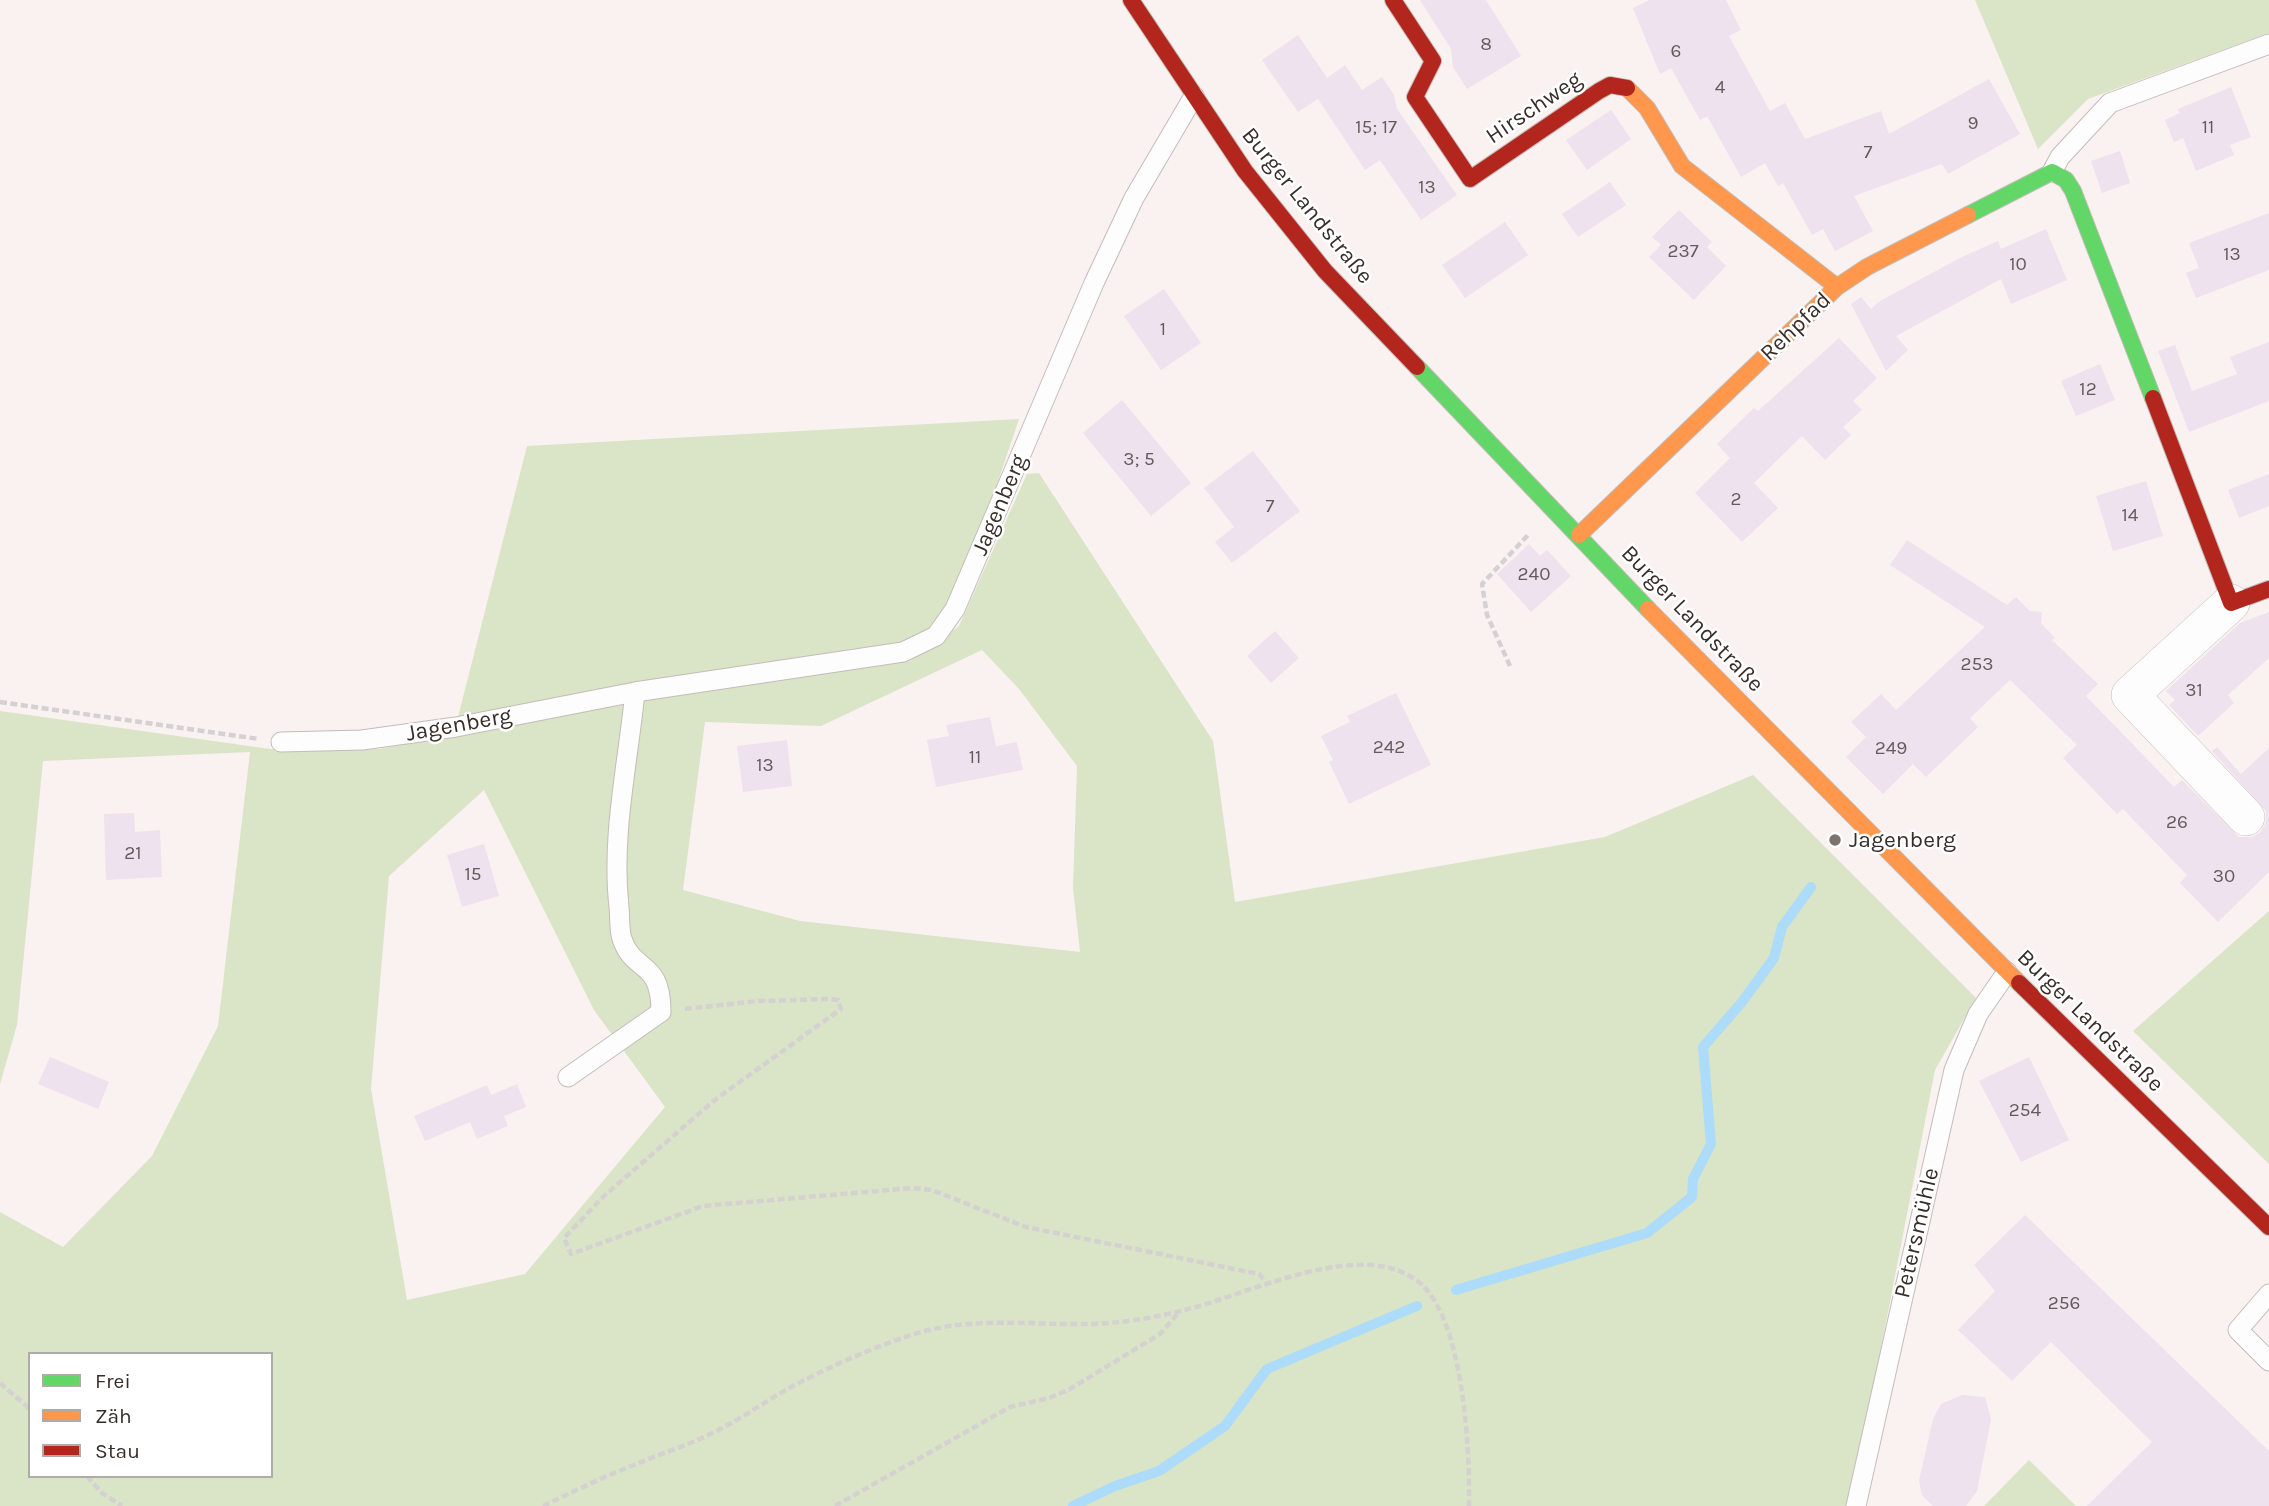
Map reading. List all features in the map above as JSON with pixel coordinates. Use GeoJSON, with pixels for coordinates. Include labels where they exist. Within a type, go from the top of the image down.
{"type":"FeatureCollection","features":[{"type":"Feature","properties":{"kind":"street","name":"Burger Landstraße"},"geometry":{"type":"LineString","coordinates":[[1131,0],[1245,172],[1325,271],[1683,646],[2007,972],[2269,1227]]}},
{"type":"Feature","properties":{"kind":"street","name":"Hirschweg"},"geometry":{"type":"LineString","coordinates":[[1393,0],[1433,61],[1415,97],[1470,178],[1599,91],[1610,85],[1622,85],[1647,108],[1682,166],[1838,287]]}},
{"type":"Feature","properties":{"kind":"street","name":"Rehpfad"},"geometry":{"type":"LineString","coordinates":[[1579,535],[1838,287],[1867,267],[2052,172]]}},
{"type":"Feature","properties":{"kind":"street"},"geometry":{"type":"LineString","coordinates":[[2052,172],[2066,180],[2073,191],[2231,603]]}},
{"type":"Feature","properties":{"kind":"street"},"geometry":{"type":"LineString","coordinates":[[2246,817],[2130,695],[2231,603],[2269,589]]}},
{"type":"Feature","properties":{"kind":"lane","name":"Rehpfad"},"geometry":{"type":"LineString","coordinates":[[2052,172],[2060,157],[2110,103],[2269,44]]}},
{"type":"Feature","properties":{"kind":"lane","name":"Jagenberg"},"geometry":{"type":"LineString","coordinates":[[281,742],[376,738],[456,727],[635,692],[903,652],[936,636],[956,609],[1094,283],[1134,198],[1194,96]]}},
{"type":"Feature","properties":{"kind":"lane"},"geometry":{"type":"LineString","coordinates":[[568,1077],[661,1012],[661,989],[655,976],[627,950],[622,939],[618,897],[620,816],[635,692]]}},
{"type":"Feature","properties":{"kind":"lane","name":"Petersmühle"},"geometry":{"type":"LineString","coordinates":[[1856,1506],[1954,1070],[1978,1014],[2007,972]]}},
{"type":"Feature","properties":{"kind":"lane"},"geometry":{"type":"LineString","coordinates":[[2269,1294],[2238,1330],[2269,1361]]}},
{"type":"Feature","properties":{"kind":"path"},"geometry":{"type":"LineString","coordinates":[[1510,666],[1487,615],[1482,584],[1538,526]]}},
{"type":"Feature","properties":{"kind":"path"},"geometry":{"type":"LineString","coordinates":[[0,702],[281,742]]}},
{"type":"Feature","properties":{"kind":"path"},"geometry":{"type":"LineString","coordinates":[[661,1012],[758,1001],[831,999],[838,1000],[841,1009],[724,1092],[605,1195],[564,1238],[571,1254],[703,1206],[912,1188],[932,1190],[1026,1227],[1259,1274],[1268,1285]]}},
{"type":"Feature","properties":{"kind":"path"},"geometry":{"type":"LineString","coordinates":[[544,1506],[719,1430],[794,1385],[840,1364],[942,1325],[984,1321],[1110,1323],[1180,1311],[1308,1272],[1350,1264],[1378,1265],[1420,1283],[1443,1320],[1458,1374],[1470,1442],[1469,1506]]}},
{"type":"Feature","properties":{"kind":"path"},"geometry":{"type":"LineString","coordinates":[[835,1506],[1010,1407],[1048,1398],[1070,1389],[1160,1334],[1180,1311]]}},
{"type":"Feature","properties":{"kind":"path"},"geometry":{"type":"LineString","coordinates":[[0,1383],[28,1407]]}},
{"type":"Feature","properties":{"kind":"path"},"geometry":{"type":"LineString","coordinates":[[89,1478],[102,1493],[122,1506]]}},
{"type":"Feature","properties":{"kind":"green space"},"geometry":{"type":"Polygon","coordinates":[[[1975,0],[2269,0],[2269,33],[2088,99],[2038,149],[1975,0]]]}},
{"type":"Feature","properties":{"kind":"green space"},"geometry":{"type":"Polygon","coordinates":[[[1019,419],[955,609],[903,652],[458,717],[527,446],[1019,419]]]}},
{"type":"Feature","properties":{"kind":"green space"},"geometry":{"type":"Polygon","coordinates":[[[1039,473],[1213,741],[1235,902],[1605,837],[1753,775],[1976,998],[1935,1070],[1852,1497],[1866,1506],[0,1506],[0,1212],[63,1247],[152,1156],[218,1026],[250,752],[43,761],[17,1025],[0,1084],[0,711],[270,749],[379,749],[654,697],[910,661],[959,626],[1027,474],[1039,473]],[[982,650],[821,726],[705,722],[683,890],[800,921],[1080,952],[1073,888],[1077,766],[1019,689],[982,650]],[[484,790],[389,876],[371,1089],[407,1300],[525,1274],[665,1107],[594,1010],[484,790]]]}},
{"type":"Feature","properties":{"kind":"green space"},"geometry":{"type":"Polygon","coordinates":[[[2269,911],[2269,1164],[2133,1031],[2269,911]]]}},
{"type":"Feature","properties":{"kind":"green space"},"geometry":{"type":"Polygon","coordinates":[[[2029,1460],[2076,1506],[1984,1506],[2029,1460]]]}},
{"type":"Feature","properties":{"kind":"building"},"geometry":{"type":"Polygon","coordinates":[[[1420,0],[1486,0],[1521,56],[1467,89],[1453,67],[1451,49],[1420,0]]]}},
{"type":"Feature","properties":{"kind":"building"},"geometry":{"type":"Polygon","coordinates":[[[1649,0],[1726,0],[1741,30],[1729,36],[1770,111],[1785,103],[1805,139],[1881,111],[1889,134],[1989,79],[2020,134],[1948,174],[1942,164],[1854,196],[1873,231],[1835,251],[1823,229],[1812,235],[1783,183],[1778,186],[1765,163],[1741,177],[1707,116],[1700,120],[1671,68],[1660,74],[1633,8],[1649,0]]]}},
{"type":"Feature","properties":{"kind":"building"},"geometry":{"type":"Polygon","coordinates":[[[1298,35],[1327,78],[1345,65],[1362,90],[1382,77],[1394,95],[1397,109],[1457,195],[1421,220],[1380,160],[1365,170],[1318,99],[1298,112],[1262,60],[1298,35]]]}},
{"type":"Feature","properties":{"kind":"building"},"geometry":{"type":"Polygon","coordinates":[[[2231,87],[2251,137],[2230,145],[2234,155],[2196,171],[2183,138],[2174,142],[2165,120],[2180,113],[2178,109],[2231,87]]]}},
{"type":"Feature","properties":{"kind":"building"},"geometry":{"type":"Polygon","coordinates":[[[1611,110],[1631,139],[1587,170],[1566,140],[1611,110]]]}},
{"type":"Feature","properties":{"kind":"building"},"geometry":{"type":"Polygon","coordinates":[[[2120,151],[2130,183],[2102,193],[2091,161],[2120,151]]]}},
{"type":"Feature","properties":{"kind":"building"},"geometry":{"type":"Polygon","coordinates":[[[1610,182],[1626,205],[1578,237],[1562,214],[1610,182]]]}},
{"type":"Feature","properties":{"kind":"building"},"geometry":{"type":"Polygon","coordinates":[[[1679,210],[1712,242],[1707,247],[1726,266],[1694,300],[1649,257],[1661,245],[1652,237],[1679,210]]]}},
{"type":"Feature","properties":{"kind":"building"},"geometry":{"type":"Polygon","coordinates":[[[2269,213],[2269,270],[2196,298],[2186,273],[2199,268],[2189,243],[2269,213]]]}},
{"type":"Feature","properties":{"kind":"building"},"geometry":{"type":"Polygon","coordinates":[[[1505,222],[1528,255],[1465,298],[1442,265],[1505,222]]]}},
{"type":"Feature","properties":{"kind":"building"},"geometry":{"type":"Polygon","coordinates":[[[2046,229],[2067,280],[2011,304],[2001,279],[1896,336],[1908,350],[1886,371],[1851,304],[1861,297],[1871,309],[1880,301],[1962,257],[1998,241],[2001,249],[2046,229]]]}},
{"type":"Feature","properties":{"kind":"building"},"geometry":{"type":"Polygon","coordinates":[[[1164,289],[1201,343],[1161,370],[1124,316],[1164,289]]]}},
{"type":"Feature","properties":{"kind":"building"},"geometry":{"type":"Polygon","coordinates":[[[1839,338],[1877,378],[1853,401],[1862,410],[1843,427],[1851,435],[1825,460],[1802,436],[1754,483],[1778,508],[1742,542],[1695,493],[1730,458],[1717,444],[1754,408],[1758,411],[1839,338]]]}},
{"type":"Feature","properties":{"kind":"building"},"geometry":{"type":"Polygon","coordinates":[[[2269,342],[2269,401],[2189,432],[2158,351],[2175,345],[2192,391],[2237,374],[2230,357],[2269,342]]]}},
{"type":"Feature","properties":{"kind":"building"},"geometry":{"type":"Polygon","coordinates":[[[2100,364],[2115,400],[2076,416],[2061,381],[2100,364]]]}},
{"type":"Feature","properties":{"kind":"building"},"geometry":{"type":"Polygon","coordinates":[[[1122,400],[1191,483],[1151,516],[1083,433],[1122,400]]]}},
{"type":"Feature","properties":{"kind":"building"},"geometry":{"type":"Polygon","coordinates":[[[1253,451],[1300,511],[1232,563],[1215,542],[1234,527],[1204,488],[1253,451]]]}},
{"type":"Feature","properties":{"kind":"building"},"geometry":{"type":"Polygon","coordinates":[[[2269,474],[2269,506],[2239,518],[2228,490],[2269,474]]]}},
{"type":"Feature","properties":{"kind":"building"},"geometry":{"type":"Polygon","coordinates":[[[2146,481],[2163,536],[2113,551],[2096,496],[2146,481]]]}},
{"type":"Feature","properties":{"kind":"building"},"geometry":{"type":"Polygon","coordinates":[[[1907,540],[2007,605],[2016,597],[2030,611],[2042,612],[2041,623],[2055,638],[2052,640],[2098,684],[2086,696],[2174,787],[2182,780],[2239,837],[2252,837],[2261,832],[2266,822],[2266,811],[2212,751],[2217,747],[2241,774],[2269,748],[2269,872],[2218,922],[2180,883],[2187,875],[2123,809],[2117,814],[2063,758],[2077,745],[2010,680],[1970,718],[1978,727],[1926,777],[1913,764],[1883,794],[1846,757],[1866,737],[1851,722],[1881,694],[1896,710],[1985,627],[1890,565],[1907,540]]]}},
{"type":"Feature","properties":{"kind":"building"},"geometry":{"type":"Polygon","coordinates":[[[1529,544],[1540,556],[1547,550],[1571,576],[1531,612],[1497,574],[1529,544]]]}},
{"type":"Feature","properties":{"kind":"building"},"geometry":{"type":"Polygon","coordinates":[[[2269,612],[2269,658],[2228,695],[2234,703],[2198,736],[2169,705],[2175,700],[2166,691],[2240,623],[2269,612]]]}},
{"type":"Feature","properties":{"kind":"building"},"geometry":{"type":"Polygon","coordinates":[[[1275,631],[1299,658],[1271,683],[1247,656],[1275,631]]]}},
{"type":"Feature","properties":{"kind":"building"},"geometry":{"type":"Polygon","coordinates":[[[1396,693],[1431,765],[1349,804],[1329,762],[1333,760],[1321,736],[1350,722],[1347,716],[1396,693]]]}},
{"type":"Feature","properties":{"kind":"building"},"geometry":{"type":"Polygon","coordinates":[[[990,717],[996,746],[1017,742],[1023,770],[936,787],[927,740],[949,736],[946,725],[990,717]]]}},
{"type":"Feature","properties":{"kind":"building"},"geometry":{"type":"Polygon","coordinates":[[[787,740],[792,786],[743,792],[737,746],[787,740]]]}},
{"type":"Feature","properties":{"kind":"building"},"geometry":{"type":"Polygon","coordinates":[[[134,813],[135,832],[160,830],[162,877],[106,880],[104,814],[134,813]]]}},
{"type":"Feature","properties":{"kind":"building"},"geometry":{"type":"Polygon","coordinates":[[[484,844],[499,896],[462,907],[447,855],[484,844]]]}},
{"type":"Feature","properties":{"kind":"building"},"geometry":{"type":"Polygon","coordinates":[[[50,1057],[109,1082],[98,1109],[38,1084],[50,1057]]]}},
{"type":"Feature","properties":{"kind":"building"},"geometry":{"type":"Polygon","coordinates":[[[2029,1057],[2069,1140],[2021,1162],[1979,1081],[2029,1057]]]}},
{"type":"Feature","properties":{"kind":"building"},"geometry":{"type":"Polygon","coordinates":[[[517,1084],[526,1107],[504,1116],[508,1126],[477,1139],[470,1122],[425,1141],[414,1116],[487,1085],[491,1095],[517,1084]]]}},
{"type":"Feature","properties":{"kind":"building"},"geometry":{"type":"Polygon","coordinates":[[[2025,1215],[2269,1451],[2269,1506],[2087,1506],[2152,1442],[2051,1342],[2012,1381],[1958,1330],[1995,1291],[1974,1265],[2025,1215]]]}},
{"type":"Feature","properties":{"kind":"building"},"geometry":{"type":"Polygon","coordinates":[[[1962,1395],[1985,1397],[1991,1419],[1977,1491],[1966,1506],[1933,1506],[1922,1495],[1919,1481],[1933,1419],[1941,1404],[1962,1395]]]}},
{"type":"Feature","properties":{"kind":"waterway"},"geometry":{"type":"LineString","coordinates":[[1456,1290],[1647,1233],[1692,1197],[1693,1179],[1711,1144],[1703,1047],[1742,1002],[1774,958],[1782,927],[1811,887]]}},
{"type":"Feature","properties":{"kind":"waterway"},"geometry":{"type":"LineString","coordinates":[[1073,1506],[1115,1486],[1159,1471],[1225,1426],[1267,1369],[1417,1306]]}},
{"type":"Feature","properties":{"kind":"traffic: fast"},"geometry":{"type":"LineString","coordinates":[[1968,215],[2052,172],[2066,180],[2073,191],[2153,398]]}},
{"type":"Feature","properties":{"kind":"traffic: fast"},"geometry":{"type":"LineString","coordinates":[[1417,367],[1648,609]]}},
{"type":"Feature","properties":{"kind":"traffic: slow"},"geometry":{"type":"LineString","coordinates":[[1627,88],[1647,108],[1682,166],[1837,287]]}},
{"type":"Feature","properties":{"kind":"traffic: slow"},"geometry":{"type":"LineString","coordinates":[[1579,535],[1837,287],[1867,267],[1968,215]]}},
{"type":"Feature","properties":{"kind":"traffic: slow"},"geometry":{"type":"LineString","coordinates":[[1648,609],[2019,983]]}},
{"type":"Feature","properties":{"kind":"traffic: jam"},"geometry":{"type":"LineString","coordinates":[[1131,0],[1245,171],[1325,271],[1417,367]]}},
{"type":"Feature","properties":{"kind":"traffic: jam"},"geometry":{"type":"LineString","coordinates":[[1393,0],[1433,61],[1415,97],[1470,179],[1599,91],[1610,85],[1627,88]]}},
{"type":"Feature","properties":{"kind":"traffic: jam"},"geometry":{"type":"LineString","coordinates":[[2153,398],[2231,603],[2269,589]]}},
{"type":"Feature","properties":{"kind":"traffic: jam"},"geometry":{"type":"LineString","coordinates":[[2019,983],[2269,1227]]}},
{"type":"Feature","properties":{"kind":"place","name":"Jagenberg"},"geometry":{"type":"Point","coordinates":[1835,840]}}]}
